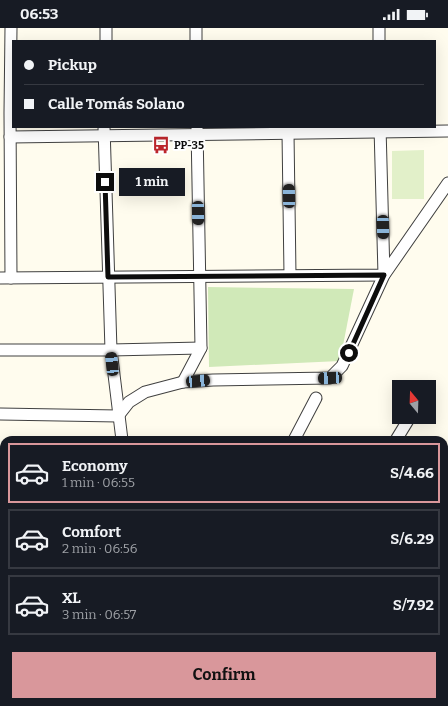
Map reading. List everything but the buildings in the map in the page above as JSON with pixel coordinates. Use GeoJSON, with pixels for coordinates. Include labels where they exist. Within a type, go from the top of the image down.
{"type":"FeatureCollection","features":[{"type":"Feature","properties":{"kind":"street"},"geometry":{"type":"LineString","coordinates":[[11,28],[5,113],[10,137],[12,278]]}},
{"type":"Feature","properties":{"kind":"street"},"geometry":{"type":"LineString","coordinates":[[106,28],[106,40]]}},
{"type":"Feature","properties":{"kind":"street"},"geometry":{"type":"LineString","coordinates":[[196,28],[196,40]]}},
{"type":"Feature","properties":{"kind":"street"},"geometry":{"type":"LineString","coordinates":[[379,28],[379,40]]}},
{"type":"Feature","properties":{"kind":"street"},"geometry":{"type":"LineString","coordinates":[[10,137],[104,131],[197,130],[288,133],[380,129],[448,131]]}},
{"type":"Feature","properties":{"kind":"street"},"geometry":{"type":"LineString","coordinates":[[380,129],[384,275]]}},
{"type":"Feature","properties":{"kind":"street"},"geometry":{"type":"LineString","coordinates":[[183,382],[201,348],[197,130]]}},
{"type":"Feature","properties":{"kind":"street"},"geometry":{"type":"LineString","coordinates":[[104,131],[111,350],[121,436]]}},
{"type":"Feature","properties":{"kind":"street"},"geometry":{"type":"LineString","coordinates":[[288,133],[290,275]]}},
{"type":"Feature","properties":{"kind":"street"},"geometry":{"type":"LineString","coordinates":[[118,416],[129,402],[145,392],[183,382],[330,378],[342,366],[384,275],[448,183]]}},
{"type":"Feature","properties":{"kind":"street"},"geometry":{"type":"LineString","coordinates":[[0,278],[384,275]]}},
{"type":"Feature","properties":{"kind":"street"},"geometry":{"type":"LineString","coordinates":[[0,350],[201,348]]}},
{"type":"Feature","properties":{"kind":"street"},"geometry":{"type":"LineString","coordinates":[[296,436],[316,398]]}},
{"type":"Feature","properties":{"kind":"street"},"geometry":{"type":"LineString","coordinates":[[0,414],[118,416]]}},
{"type":"Feature","properties":{"kind":"street"},"geometry":{"type":"LineString","coordinates":[[398,436],[406,424]]}},
{"type":"Feature","properties":{"kind":"green space"},"geometry":{"type":"Polygon","coordinates":[[[424,150],[424,199],[392,199],[392,151],[424,150]]]}},
{"type":"Feature","properties":{"kind":"green space"},"geometry":{"type":"Polygon","coordinates":[[[208,287],[354,289],[340,361],[209,367],[208,287]]]}},
{"type":"Feature","properties":{"kind":"place","name":"PP-35"},"geometry":{"type":"Point","coordinates":[161,145]}},
{"type":"Feature","properties":{"kind":"route"},"geometry":{"type":"LineString","coordinates":[[105,182],[108,277],[384,275],[349,353]]}}]}
